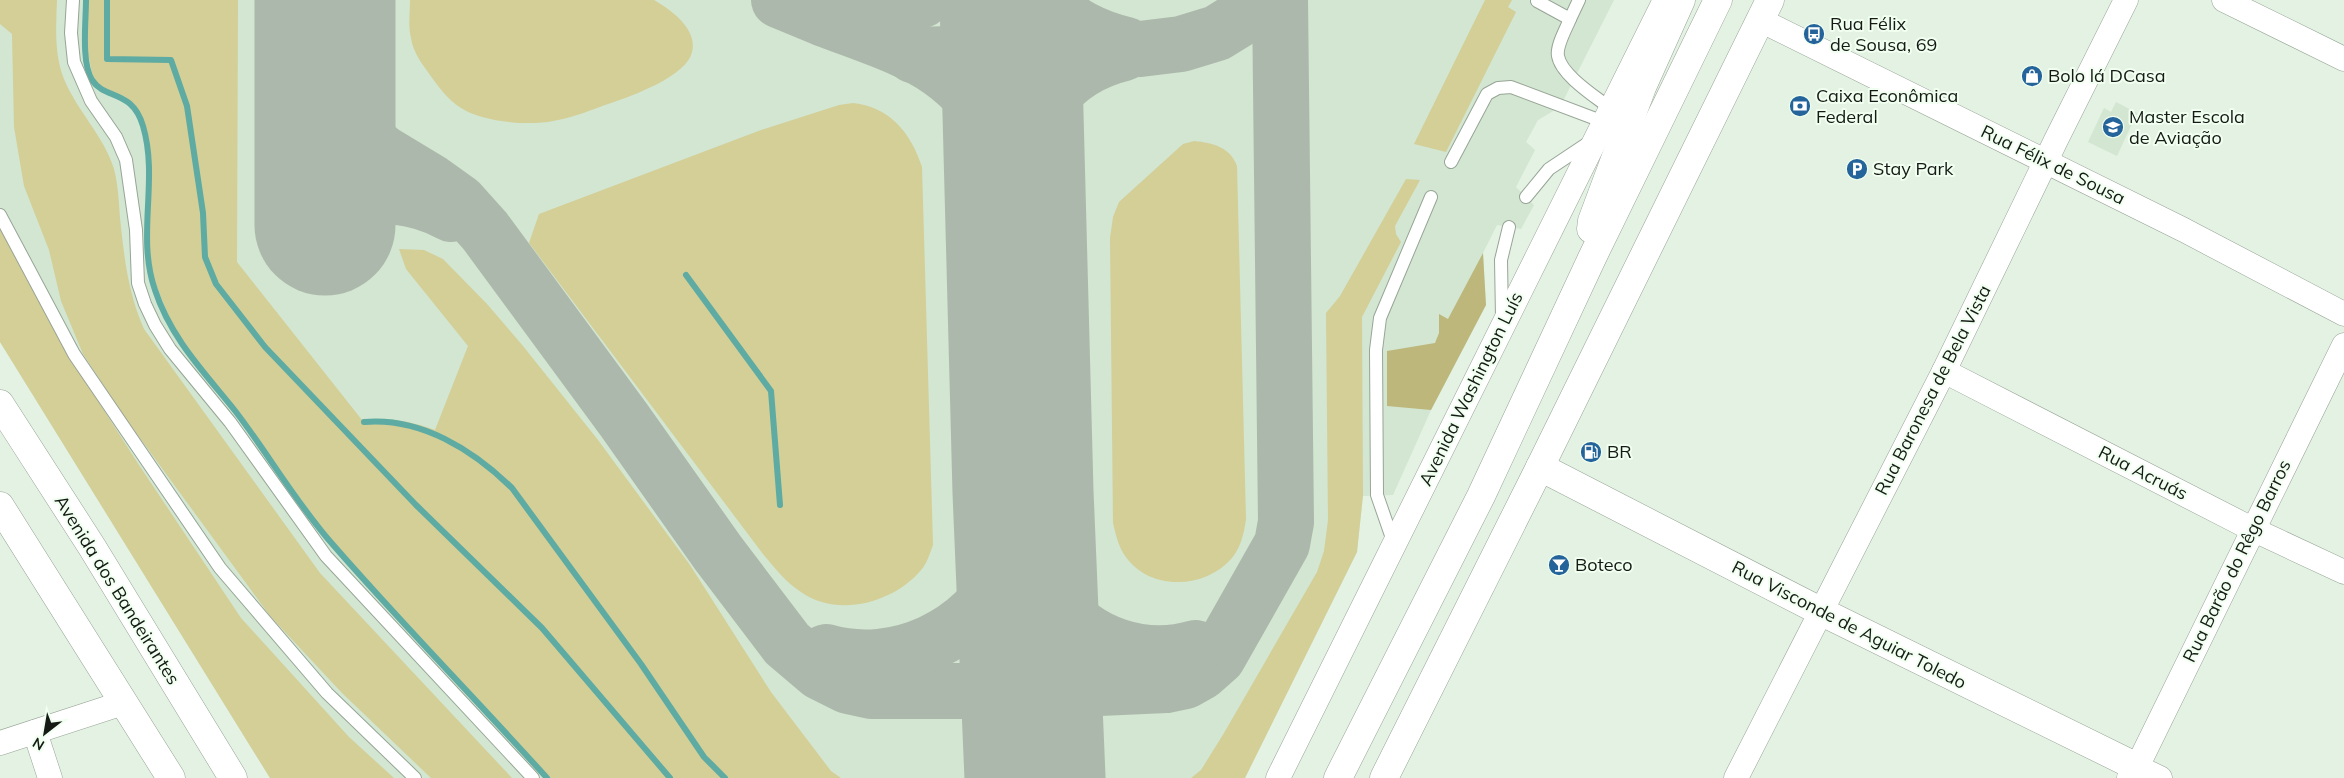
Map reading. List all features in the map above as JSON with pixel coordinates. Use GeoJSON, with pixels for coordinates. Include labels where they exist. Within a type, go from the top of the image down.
{"type":"FeatureCollection","features":[{"type":"Feature","properties":{"kind":"main road"},"geometry":{"type":"LineString","coordinates":[[1592,258],[1590,240],[1592,221],[1642,87],[1681,0]]}},
{"type":"Feature","properties":{"kind":"main road"},"geometry":{"type":"LineString","coordinates":[[1338,778],[1482,496],[1592,258],[1718,0]]}},
{"type":"Feature","properties":{"kind":"main road"},"geometry":{"type":"LineString","coordinates":[[1384,778],[1540,467],[1765,10]]}},
{"type":"Feature","properties":{"kind":"main road","name":"Avenida dos Bandeirantes"},"geometry":{"type":"LineString","coordinates":[[0,404],[92,548],[233,778]]}},
{"type":"Feature","properties":{"kind":"main road","name":"Rua Visconde de Aguiar Toledo"},"geometry":{"type":"LineString","coordinates":[[1540,467],[2143,774]]}},
{"type":"Feature","properties":{"kind":"main road"},"geometry":{"type":"LineString","coordinates":[[0,506],[171,778]]}},
{"type":"Feature","properties":{"kind":"street","name":"Avenida Washington Luís"},"geometry":{"type":"LineString","coordinates":[[1278,778],[1665,0]]}},
{"type":"Feature","properties":{"kind":"street","name":"Rua Baronesa de Bela Vista"},"geometry":{"type":"LineString","coordinates":[[1736,778],[1944,371],[2126,0]]}},
{"type":"Feature","properties":{"kind":"street"},"geometry":{"type":"LineString","coordinates":[[2224,0],[2344,59]]}},
{"type":"Feature","properties":{"kind":"street","name":"Rua Félix de Sousa"},"geometry":{"type":"LineString","coordinates":[[1765,10],[2045,162],[2184,230],[2344,314]]}},
{"type":"Feature","properties":{"kind":"street","name":"Rua Barão do Rêgo Barros"},"geometry":{"type":"LineString","coordinates":[[2143,774],[2252,529],[2344,345]]}},
{"type":"Feature","properties":{"kind":"street","name":"Rua Acruás"},"geometry":{"type":"LineString","coordinates":[[1944,371],[2252,529],[2344,572]]}},
{"type":"Feature","properties":{"kind":"street"},"geometry":{"type":"LineString","coordinates":[[0,743],[123,703]]}},
{"type":"Feature","properties":{"kind":"street"},"geometry":{"type":"LineString","coordinates":[[35,732],[50,778]]}},
{"type":"Feature","properties":{"kind":"lane"},"geometry":{"type":"LineString","coordinates":[[73,0],[71,33],[74,62],[84,87],[116,137],[126,160],[136,230],[138,283],[155,326],[170,349],[230,422],[326,556],[533,778]]}},
{"type":"Feature","properties":{"kind":"lane"},"geometry":{"type":"LineString","coordinates":[[1579,0],[1558,50],[1558,57],[1603,123]]}},
{"type":"Feature","properties":{"kind":"lane"},"geometry":{"type":"LineString","coordinates":[[1536,3],[1570,19]]}},
{"type":"Feature","properties":{"kind":"lane"},"geometry":{"type":"LineString","coordinates":[[1450,162],[1487,94],[1498,88],[1511,87],[1603,123]]}},
{"type":"Feature","properties":{"kind":"lane"},"geometry":{"type":"LineString","coordinates":[[1526,197],[1548,169],[1603,123]]}},
{"type":"Feature","properties":{"kind":"lane"},"geometry":{"type":"LineString","coordinates":[[1394,544],[1378,495],[1376,350],[1380,318],[1431,197]]}},
{"type":"Feature","properties":{"kind":"lane"},"geometry":{"type":"LineString","coordinates":[[0,215],[74,354],[220,568],[327,693],[415,778]]}},
{"type":"Feature","properties":{"kind":"lane"},"geometry":{"type":"LineString","coordinates":[[1502,326],[1500,268],[1509,227]]}},
{"type":"Feature","properties":{"kind":"shaded area"},"geometry":{"type":"Polygon","coordinates":[[[0,0],[1614,0],[1560,107],[1538,120],[1526,142],[1535,150],[1516,187],[1534,205],[1521,229],[1497,225],[1483,253],[1486,305],[1431,410],[1393,495],[1363,496],[1357,552],[1245,778],[270,778],[0,342],[0,0]]]}},
{"type":"Feature","properties":{"kind":"shaded area"},"geometry":{"type":"Polygon","coordinates":[[[0,0],[57,0],[56,40],[61,69],[69,91],[104,146],[114,169],[125,261],[134,302],[144,329],[320,573],[512,778],[431,778],[342,693],[270,616],[123,415],[83,354],[61,301],[49,250],[24,186],[14,127],[12,34],[0,24],[0,0]]]}},
{"type":"Feature","properties":{"kind":"shaded area"},"geometry":{"type":"Polygon","coordinates":[[[87,0],[238,0],[237,262],[362,420],[381,419],[399,421],[435,430],[468,346],[406,269],[399,249],[424,250],[443,259],[487,304],[523,346],[598,440],[690,565],[771,692],[831,771],[841,778],[550,778],[328,537],[238,412],[191,357],[173,327],[150,270],[147,246],[150,168],[149,140],[144,122],[136,106],[123,96],[98,85],[93,78],[87,49],[87,0]]]}},
{"type":"Feature","properties":{"kind":"shaded area"},"geometry":{"type":"Polygon","coordinates":[[[410,0],[654,0],[682,21],[691,36],[692,52],[688,61],[680,69],[658,84],[583,113],[560,120],[531,123],[493,120],[470,113],[456,105],[436,84],[424,67],[412,43],[410,0]]]}},
{"type":"Feature","properties":{"kind":"shaded area"},"geometry":{"type":"Polygon","coordinates":[[[1485,0],[1512,0],[1508,7],[1516,12],[1446,152],[1414,144],[1485,0]]]}},
{"type":"Feature","properties":{"kind":"shaded area","name":"Master Escola de Aviação"},"geometry":{"type":"Polygon","coordinates":[[[2116,102],[2137,113],[2117,156],[2088,142],[2104,108],[2111,112],[2116,102]]]}},
{"type":"Feature","properties":{"kind":"shaded area"},"geometry":{"type":"Polygon","coordinates":[[[853,103],[878,110],[897,124],[912,143],[922,167],[933,545],[922,569],[896,591],[865,603],[848,605],[816,600],[795,588],[776,570],[529,243],[539,214],[761,130],[839,105],[853,103]]]}},
{"type":"Feature","properties":{"kind":"shaded area"},"geometry":{"type":"Polygon","coordinates":[[[1194,141],[1220,147],[1230,154],[1237,166],[1246,519],[1238,549],[1232,558],[1220,569],[1205,577],[1190,581],[1174,582],[1158,579],[1143,573],[1131,563],[1121,549],[1113,523],[1110,238],[1113,217],[1119,202],[1183,144],[1194,141]]]}},
{"type":"Feature","properties":{"kind":"shaded area"},"geometry":{"type":"Polygon","coordinates":[[[1406,179],[1420,180],[1395,226],[1396,234],[1401,242],[1362,317],[1363,495],[1357,552],[1245,778],[1191,778],[1201,770],[1224,733],[1317,572],[1324,551],[1328,520],[1326,313],[1340,296],[1406,179]]]}},
{"type":"Feature","properties":{"kind":"shaded area"},"geometry":{"type":"Polygon","coordinates":[[[0,227],[70,357],[241,618],[349,737],[394,778],[270,778],[0,342],[0,227]]]}},
{"type":"Feature","properties":{"kind":"shaded area"},"geometry":{"type":"Polygon","coordinates":[[[1483,253],[1486,305],[1431,410],[1387,406],[1387,351],[1435,343],[1439,333],[1439,314],[1448,319],[1483,253]]]}},
{"type":"Feature","properties":{"kind":"waterway"},"geometry":{"type":"LineString","coordinates":[[86,0],[85,52],[86,63],[92,80],[97,86],[125,100],[132,106],[143,126],[149,167],[147,249],[150,270],[162,308],[179,340],[236,412],[328,539],[547,778]]}},
{"type":"Feature","properties":{"kind":"waterway"},"geometry":{"type":"LineString","coordinates":[[107,0],[107,59],[171,60],[187,106],[203,213],[205,257],[216,284],[265,347],[416,505],[542,628],[670,778]]}},
{"type":"Feature","properties":{"kind":"waterway"},"geometry":{"type":"LineString","coordinates":[[686,275],[771,391],[780,505]]}},
{"type":"Feature","properties":{"kind":"waterway"},"geometry":{"type":"LineString","coordinates":[[364,422],[406,425],[445,439],[480,461],[512,488],[641,664],[704,757],[725,778]]}},
{"type":"Feature","properties":{"kind":"taxiway"},"geometry":{"type":"LineString","coordinates":[[779,0],[825,19]]}},
{"type":"Feature","properties":{"kind":"taxiway"},"geometry":{"type":"LineString","coordinates":[[922,0],[875,15],[825,19],[884,41],[914,55],[928,62],[958,84],[985,115],[994,132],[1008,170],[1016,213]]}},
{"type":"Feature","properties":{"kind":"taxiway"},"geometry":{"type":"LineString","coordinates":[[1046,0],[1055,9],[1083,29],[1126,45]]}},
{"type":"Feature","properties":{"kind":"taxiway"},"geometry":{"type":"LineString","coordinates":[[913,55],[1140,49],[1181,44],[1217,33],[1243,17],[1265,0]]}},
{"type":"Feature","properties":{"kind":"taxiway"},"geometry":{"type":"LineString","coordinates":[[326,52],[340,100],[348,117],[364,138],[383,153],[431,182],[459,202],[485,231],[624,420],[718,553],[787,644],[820,672],[848,686],[871,691],[1032,691],[1166,685],[1185,681],[1201,672],[1218,657],[1282,544],[1286,522],[1280,0]]}},
{"type":"Feature","properties":{"kind":"taxiway"},"geometry":{"type":"LineString","coordinates":[[1015,181],[1030,136],[1050,99],[1063,84],[1080,71],[1100,61],[1124,53]]}},
{"type":"Feature","properties":{"kind":"taxiway"},"geometry":{"type":"LineString","coordinates":[[326,196],[374,195],[405,198],[421,201],[451,214]]}},
{"type":"Feature","properties":{"kind":"taxiway"},"geometry":{"type":"LineString","coordinates":[[826,652],[853,657],[879,657],[906,652],[931,643],[954,630],[975,613],[992,593],[1010,561],[1017,532],[1023,492]]}},
{"type":"Feature","properties":{"kind":"taxiway"},"geometry":{"type":"LineString","coordinates":[[1025,542],[1050,594],[1068,616],[1083,629],[1118,647],[1137,651],[1157,653],[1196,648]]}},
{"type":"Feature","properties":{"kind":"runway"},"geometry":{"type":"LineString","coordinates":[[325,0],[325,225]]}},
{"type":"Feature","properties":{"kind":"runway"},"geometry":{"type":"LineString","coordinates":[[1010,0],[1023,492],[1035,778]]}},
{"type":"Feature","properties":{"kind":"place","name":"Rua Félix de Sousa, 69"},"geometry":{"type":"Point","coordinates":[1814,34]}},
{"type":"Feature","properties":{"kind":"place","name":"Bolo lá DCasa"},"geometry":{"type":"Point","coordinates":[2032,76]}},
{"type":"Feature","properties":{"kind":"place","name":"Caixa Econômica Federal"},"geometry":{"type":"Point","coordinates":[1800,106]}},
{"type":"Feature","properties":{"kind":"place","name":"Master Escola de Aviação"},"geometry":{"type":"Point","coordinates":[2113,127]}},
{"type":"Feature","properties":{"kind":"place","name":"Stay Park"},"geometry":{"type":"Point","coordinates":[1857,169]}},
{"type":"Feature","properties":{"kind":"place","name":"BR"},"geometry":{"type":"Point","coordinates":[1591,452]}},
{"type":"Feature","properties":{"kind":"place","name":"Boteco"},"geometry":{"type":"Point","coordinates":[1559,565]}}]}
